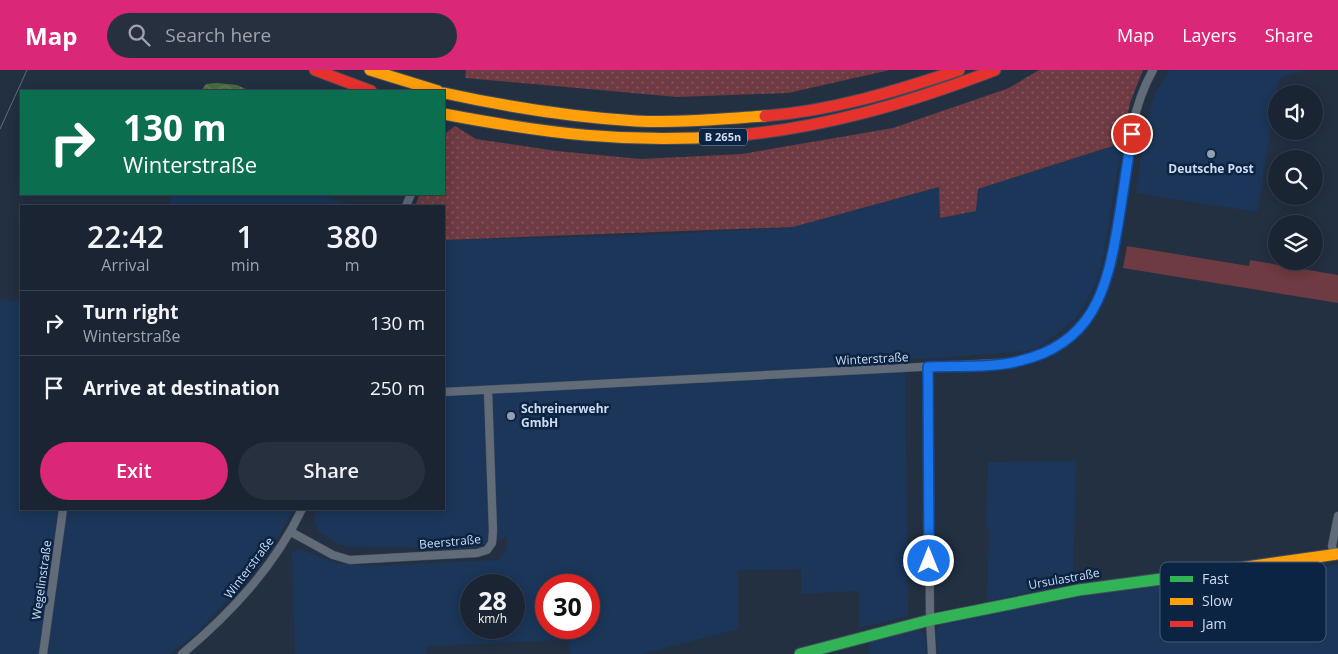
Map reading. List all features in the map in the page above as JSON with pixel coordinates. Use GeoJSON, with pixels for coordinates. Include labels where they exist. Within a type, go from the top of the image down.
{"type":"FeatureCollection","features":[{"type":"Feature","properties":{"kind":"main road"},"geometry":{"type":"LineString","coordinates":[[315,70],[368,90]]}},
{"type":"Feature","properties":{"kind":"main road"},"geometry":{"type":"LineString","coordinates":[[370,70],[435,90]]}},
{"type":"Feature","properties":{"kind":"main road","name":"B 265n"},"geometry":{"type":"LineString","coordinates":[[445,93],[524,111],[604,119],[723,120],[784,115],[841,105],[892,92],[958,70]]}},
{"type":"Feature","properties":{"kind":"main road","name":"B 265n"},"geometry":{"type":"LineString","coordinates":[[445,114],[588,137],[704,139],[792,128],[867,113],[940,92],[995,70]]}},
{"type":"Feature","properties":{"kind":"main road","name":"Ursulastraße"},"geometry":{"type":"LineString","coordinates":[[1276,562],[1336,554]]}},
{"type":"Feature","properties":{"kind":"main road","name":"Ursulastraße"},"geometry":{"type":"LineString","coordinates":[[800,654],[930,620],[1120,583],[1160,578]]}},
{"type":"Feature","properties":{"kind":"street","name":"Winterstraße"},"geometry":{"type":"LineString","coordinates":[[445,392],[1016,362],[1031,358],[1061,344],[1087,319],[1102,295],[1110,271],[1136,116],[1145,86],[1153,70]]}},
{"type":"Feature","properties":{"kind":"street"},"geometry":{"type":"LineString","coordinates":[[928,367],[930,620],[932,654]]}},
{"type":"Feature","properties":{"kind":"street","name":"Beerstraße"},"geometry":{"type":"LineString","coordinates":[[291,532],[333,555],[350,560],[477,553],[487,550],[492,543],[493,531],[488,391]]}},
{"type":"Feature","properties":{"kind":"street","name":"Wegelinstraße"},"geometry":{"type":"LineString","coordinates":[[43,654],[63,510]]}},
{"type":"Feature","properties":{"kind":"street","name":"Winterstraße"},"geometry":{"type":"LineString","coordinates":[[182,654],[214,627],[249,591],[291,532],[302,510]]}},
{"type":"Feature","properties":{"kind":"street"},"geometry":{"type":"LineString","coordinates":[[1336,554],[1332,546],[1338,516]]}},
{"type":"Feature","properties":{"kind":"shaded area"},"geometry":{"type":"Polygon","coordinates":[[[466,70],[890,70],[788,93],[677,97],[465,78],[466,70]]]}},
{"type":"Feature","properties":{"kind":"shaded area"},"geometry":{"type":"Polygon","coordinates":[[[1039,70],[1143,70],[1130,103],[1122,143],[978,189],[976,211],[940,218],[939,187],[793,227],[445,240],[445,205],[415,205],[420,195],[445,195],[445,133],[455,126],[476,139],[557,151],[641,159],[742,154],[893,128],[1009,88],[1039,70]]]}},
{"type":"Feature","properties":{"kind":"shaded area"},"geometry":{"type":"Polygon","coordinates":[[[1170,70],[1305,70],[1279,78],[1278,85],[1268,85],[1269,140],[1257,212],[1136,193],[1146,121],[1156,92],[1170,70]]]}},
{"type":"Feature","properties":{"kind":"shaded area"},"geometry":{"type":"Polygon","coordinates":[[[1122,143],[1101,268],[1093,290],[1076,318],[1042,345],[1027,351],[905,360],[908,616],[859,628],[859,591],[801,594],[801,569],[738,570],[738,629],[642,654],[570,654],[568,640],[426,646],[426,654],[295,654],[292,552],[299,549],[336,563],[371,566],[498,560],[507,549],[507,537],[473,548],[348,547],[337,543],[319,532],[315,520],[316,510],[445,510],[445,240],[656,235],[793,227],[940,187],[940,218],[978,189],[1122,143]]]}},
{"type":"Feature","properties":{"kind":"shaded area"},"geometry":{"type":"Polygon","coordinates":[[[172,195],[319,195],[349,205],[168,205],[172,195]]]}},
{"type":"Feature","properties":{"kind":"shaded area"},"geometry":{"type":"Polygon","coordinates":[[[1127,246],[1249,266],[1250,260],[1268,263],[1268,270],[1309,270],[1338,275],[1338,303],[1123,268],[1127,246]]]}},
{"type":"Feature","properties":{"kind":"shaded area"},"geometry":{"type":"Polygon","coordinates":[[[0,300],[20,302],[20,510],[293,510],[273,546],[257,568],[198,632],[170,654],[0,654],[0,300]]]}},
{"type":"Feature","properties":{"kind":"shaded area"},"geometry":{"type":"Polygon","coordinates":[[[1076,461],[1073,584],[987,601],[989,529],[986,528],[988,462],[1076,461]]]}},
{"type":"Feature","properties":{"kind":"shaded area"},"geometry":{"type":"Polygon","coordinates":[[[1338,565],[1338,654],[938,654],[935,632],[942,622],[1104,591],[1160,585],[1160,642],[1326,642],[1326,566],[1338,565]]]}},
{"type":"Feature","properties":{"kind":"shaded area"},"geometry":{"type":"Polygon","coordinates":[[[918,629],[926,635],[927,654],[870,654],[868,641],[918,629]]]}},
{"type":"Feature","properties":{"kind":"water"},"geometry":{"type":"Polygon","coordinates":[[[206,84],[237,85],[248,90],[202,90],[206,84]]]}},
{"type":"Feature","properties":{"kind":"tram line"},"geometry":{"type":"LineString","coordinates":[[0,129],[27,70]]}},
{"type":"Feature","properties":{"kind":"traffic: fast"},"geometry":{"type":"LineString","coordinates":[[800,654],[930,620],[1079,590],[1160,579]]}},
{"type":"Feature","properties":{"kind":"traffic: slow"},"geometry":{"type":"LineString","coordinates":[[370,70],[435,90]]}},
{"type":"Feature","properties":{"kind":"traffic: slow"},"geometry":{"type":"LineString","coordinates":[[445,93],[540,111],[636,121],[684,121],[765,116]]}},
{"type":"Feature","properties":{"kind":"traffic: slow"},"geometry":{"type":"LineString","coordinates":[[445,114],[516,127],[620,138],[656,139],[729,136]]}},
{"type":"Feature","properties":{"kind":"traffic: slow"},"geometry":{"type":"LineString","coordinates":[[1282,562],[1338,554]]}},
{"type":"Feature","properties":{"kind":"traffic: jam"},"geometry":{"type":"LineString","coordinates":[[315,70],[368,90]]}},
{"type":"Feature","properties":{"kind":"traffic: jam"},"geometry":{"type":"LineString","coordinates":[[765,116],[839,105],[959,70]]}},
{"type":"Feature","properties":{"kind":"traffic: jam"},"geometry":{"type":"LineString","coordinates":[[729,136],[763,133],[864,113],[897,104],[995,70]]}},
{"type":"Feature","properties":{"kind":"place","name":"Deutsche Post"},"geometry":{"type":"Point","coordinates":[1211,154]}},
{"type":"Feature","properties":{"kind":"place","name":"Schreinerwehr GmbH"},"geometry":{"type":"Point","coordinates":[511,416]}},
{"type":"Feature","properties":{"kind":"route"},"geometry":{"type":"LineString","coordinates":[[929,561],[928,367],[1016,362],[1031,358],[1061,344],[1083,325],[1092,313],[1107,283],[1132,134]]}}]}
